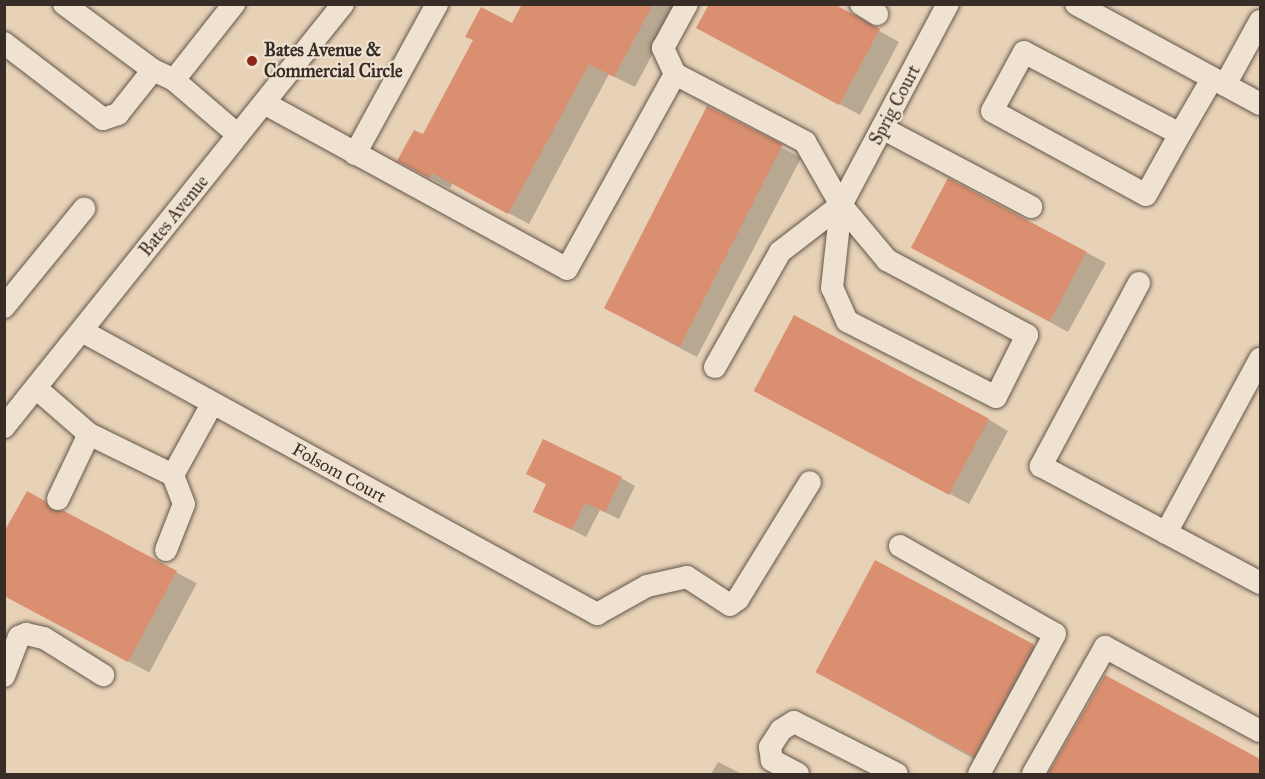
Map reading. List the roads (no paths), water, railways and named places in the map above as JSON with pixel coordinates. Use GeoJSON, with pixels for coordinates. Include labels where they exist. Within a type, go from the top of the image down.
{"type":"FeatureCollection","features":[{"type":"Feature","properties":{"kind":"street"},"geometry":{"type":"LineString","coordinates":[[64,4],[153,70],[174,80],[238,135]]}},
{"type":"Feature","properties":{"kind":"street"},"geometry":{"type":"LineString","coordinates":[[174,80],[234,4]]}},
{"type":"Feature","properties":{"kind":"street","name":"Bates Avenue"},"geometry":{"type":"LineString","coordinates":[[4,427],[343,4]]}},
{"type":"Feature","properties":{"kind":"street"},"geometry":{"type":"LineString","coordinates":[[355,154],[436,4]]}},
{"type":"Feature","properties":{"kind":"street"},"geometry":{"type":"LineString","coordinates":[[687,4],[663,48],[675,74],[805,142],[842,205],[887,260],[1027,335],[996,397],[847,321],[832,288],[842,205]]}},
{"type":"Feature","properties":{"kind":"street","name":"Sprig Court"},"geometry":{"type":"LineString","coordinates":[[842,205],[948,4]]}},
{"type":"Feature","properties":{"kind":"street"},"geometry":{"type":"LineString","coordinates":[[1076,4],[1260,104]]}},
{"type":"Feature","properties":{"kind":"street"},"geometry":{"type":"LineString","coordinates":[[1180,134],[1024,52],[992,111],[1146,195],[1180,134],[1260,21]]}},
{"type":"Feature","properties":{"kind":"street"},"geometry":{"type":"LineString","coordinates":[[4,43],[103,119],[118,114],[153,70]]}},
{"type":"Feature","properties":{"kind":"street"},"geometry":{"type":"LineString","coordinates":[[264,103],[567,269],[675,74]]}},
{"type":"Feature","properties":{"kind":"street"},"geometry":{"type":"LineString","coordinates":[[882,128],[1031,207]]}},
{"type":"Feature","properties":{"kind":"street"},"geometry":{"type":"LineString","coordinates":[[715,368],[780,252],[842,205]]}},
{"type":"Feature","properties":{"kind":"street"},"geometry":{"type":"LineString","coordinates":[[4,307],[84,209]]}},
{"type":"Feature","properties":{"kind":"street"},"geometry":{"type":"LineString","coordinates":[[1139,283],[1041,466],[1260,583]]}},
{"type":"Feature","properties":{"kind":"street","name":"Folsom Court"},"geometry":{"type":"LineString","coordinates":[[82,331],[212,405],[597,614],[647,585],[687,578],[730,605],[738,599],[810,482]]}},
{"type":"Feature","properties":{"kind":"street"},"geometry":{"type":"LineString","coordinates":[[1166,533],[1260,359]]}},
{"type":"Feature","properties":{"kind":"street"},"geometry":{"type":"LineString","coordinates":[[36,388],[89,434],[173,476],[184,504],[166,550]]}},
{"type":"Feature","properties":{"kind":"street"},"geometry":{"type":"LineString","coordinates":[[173,476],[212,405]]}},
{"type":"Feature","properties":{"kind":"street"},"geometry":{"type":"LineString","coordinates":[[58,499],[89,434]]}},
{"type":"Feature","properties":{"kind":"street"},"geometry":{"type":"LineString","coordinates":[[900,546],[1054,634],[979,774]]}},
{"type":"Feature","properties":{"kind":"street"},"geometry":{"type":"LineString","coordinates":[[4,676],[20,637],[26,634],[44,638],[103,675]]}},
{"type":"Feature","properties":{"kind":"street"},"geometry":{"type":"LineString","coordinates":[[1033,774],[1105,647],[1260,731]]}},
{"type":"Feature","properties":{"kind":"street"},"geometry":{"type":"LineString","coordinates":[[798,774],[772,760],[770,747],[781,730],[794,722],[897,774]]}},
{"type":"Feature","properties":{"kind":"place","name":"Bates Avenue & Commercial Circle"},"geometry":{"type":"Point","coordinates":[252,61]}}]}
